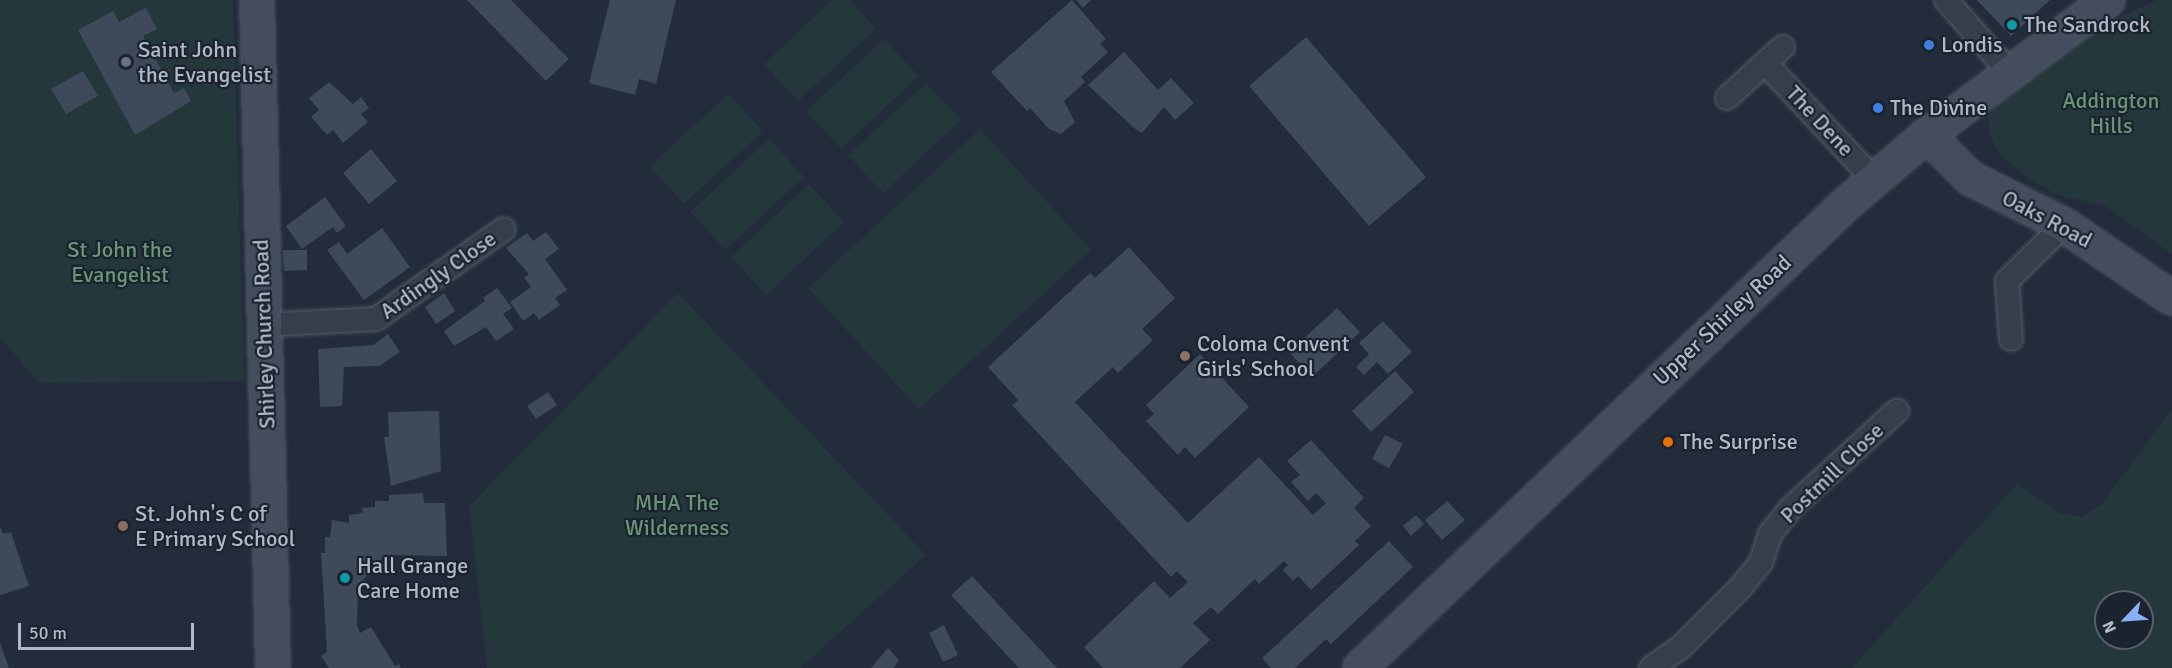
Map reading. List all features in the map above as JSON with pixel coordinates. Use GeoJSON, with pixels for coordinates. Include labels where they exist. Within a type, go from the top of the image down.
{"type":"FeatureCollection","features":[{"type":"Feature","properties":{"kind":"street","name":"Shirley Church Road"},"geometry":{"type":"LineString","coordinates":[[257,0],[273,668]]}},
{"type":"Feature","properties":{"kind":"street"},"geometry":{"type":"LineString","coordinates":[[1946,0],[2009,72]]}},
{"type":"Feature","properties":{"kind":"street","name":"Upper Shirley Road"},"geometry":{"type":"LineString","coordinates":[[1370,664],[1652,386],[1874,180],[1927,135],[2108,0]]}},
{"type":"Feature","properties":{"kind":"street"},"geometry":{"type":"LineString","coordinates":[[1727,98],[1783,47]]}},
{"type":"Feature","properties":{"kind":"street","name":"The Dene"},"geometry":{"type":"LineString","coordinates":[[1765,63],[1874,180]]}},
{"type":"Feature","properties":{"kind":"street","name":"Oaks Road"},"geometry":{"type":"LineString","coordinates":[[1927,135],[1970,178],[2064,225],[2172,298]]}},
{"type":"Feature","properties":{"kind":"street"},"geometry":{"type":"LineString","coordinates":[[2011,339],[2007,281],[2064,225]]}},
{"type":"Feature","properties":{"kind":"street","name":"Ardingly Close"},"geometry":{"type":"LineString","coordinates":[[264,325],[376,319],[504,229]]}},
{"type":"Feature","properties":{"kind":"street","name":"Postmill Close"},"geometry":{"type":"LineString","coordinates":[[1652,668],[1680,648],[1741,587],[1761,562],[1770,534],[1791,508],[1897,411]]}},
{"type":"Feature","properties":{"kind":"green space","name":"St John the Evangelist"},"geometry":{"type":"Polygon","coordinates":[[[0,0],[233,0],[244,381],[39,383],[0,337],[0,0]]]}},
{"type":"Feature","properties":{"kind":"green space"},"geometry":{"type":"Polygon","coordinates":[[[832,0],[850,0],[876,29],[798,101],[764,64],[832,0]]]}},
{"type":"Feature","properties":{"kind":"green space","name":"Addington Hills"},"geometry":{"type":"Polygon","coordinates":[[[2158,0],[2172,0],[2172,254],[2105,206],[2057,195],[2029,179],[2001,155],[1989,135],[1988,116],[2003,98],[2108,22],[2158,0]]]}},
{"type":"Feature","properties":{"kind":"green space"},"geometry":{"type":"Polygon","coordinates":[[[884,39],[919,76],[841,149],[806,111],[884,39]]]}},
{"type":"Feature","properties":{"kind":"green space"},"geometry":{"type":"Polygon","coordinates":[[[926,83],[961,120],[883,193],[848,155],[926,83]]]}},
{"type":"Feature","properties":{"kind":"green space"},"geometry":{"type":"Polygon","coordinates":[[[728,94],[763,131],[684,204],[650,166],[728,94]]]}},
{"type":"Feature","properties":{"kind":"green space"},"geometry":{"type":"Polygon","coordinates":[[[980,129],[1091,250],[919,409],[808,288],[980,129]]]}},
{"type":"Feature","properties":{"kind":"green space"},"geometry":{"type":"Polygon","coordinates":[[[769,139],[804,177],[725,250],[690,212],[769,139]]]}},
{"type":"Feature","properties":{"kind":"green space"},"geometry":{"type":"Polygon","coordinates":[[[809,184],[844,222],[766,295],[731,257],[809,184]]]}},
{"type":"Feature","properties":{"kind":"green space","name":"MHA The Wilderness"},"geometry":{"type":"Polygon","coordinates":[[[678,293],[926,555],[800,668],[487,668],[469,506],[678,293]]]}},
{"type":"Feature","properties":{"kind":"green space"},"geometry":{"type":"Polygon","coordinates":[[[2172,409],[2172,668],[1852,668],[2017,484],[2060,513],[2082,517],[2102,504],[2172,409]]]}},
{"type":"Feature","properties":{"kind":"building"},"geometry":{"type":"Polygon","coordinates":[[[467,0],[511,0],[569,59],[546,81],[467,0]]]}},
{"type":"Feature","properties":{"kind":"building"},"geometry":{"type":"Polygon","coordinates":[[[610,0],[676,0],[656,84],[639,79],[635,95],[589,83],[610,0]]]}},
{"type":"Feature","properties":{"kind":"building"},"geometry":{"type":"Polygon","coordinates":[[[1072,0],[1106,39],[1100,44],[1108,52],[1081,77],[1085,82],[1064,101],[1075,122],[1061,134],[1049,129],[1030,108],[1027,111],[991,72],[1072,0]]]}},
{"type":"Feature","properties":{"kind":"building"},"geometry":{"type":"Polygon","coordinates":[[[1076,0],[1091,0],[1083,8],[1076,0]]]}},
{"type":"Feature","properties":{"kind":"building","name":"The Sandrock"},"geometry":{"type":"Polygon","coordinates":[[[1977,0],[2050,0],[2011,36],[1977,0]]]}},
{"type":"Feature","properties":{"kind":"building","name":"Saint John the Evangelist"},"geometry":{"type":"Polygon","coordinates":[[[146,8],[157,29],[143,36],[174,93],[184,88],[191,101],[135,135],[78,30],[113,11],[119,22],[146,8]]]}},
{"type":"Feature","properties":{"kind":"building"},"geometry":{"type":"Polygon","coordinates":[[[1306,37],[1426,177],[1369,226],[1249,86],[1306,37]]]}},
{"type":"Feature","properties":{"kind":"building"},"geometry":{"type":"Polygon","coordinates":[[[1124,52],[1158,90],[1171,78],[1194,103],[1175,120],[1164,107],[1142,133],[1134,128],[1088,85],[1124,52]]]}},
{"type":"Feature","properties":{"kind":"building"},"geometry":{"type":"Polygon","coordinates":[[[83,71],[98,96],[66,114],[51,89],[83,71]]]}},
{"type":"Feature","properties":{"kind":"building"},"geometry":{"type":"Polygon","coordinates":[[[329,82],[353,104],[361,97],[369,108],[361,114],[368,122],[343,143],[333,130],[327,135],[311,117],[319,110],[309,98],[329,82]]]}},
{"type":"Feature","properties":{"kind":"building"},"geometry":{"type":"Polygon","coordinates":[[[371,149],[397,181],[369,204],[343,173],[371,149]]]}},
{"type":"Feature","properties":{"kind":"building"},"geometry":{"type":"Polygon","coordinates":[[[325,197],[346,226],[337,233],[333,227],[302,249],[286,226],[325,197]]]}},
{"type":"Feature","properties":{"kind":"building"},"geometry":{"type":"Polygon","coordinates":[[[382,228],[410,267],[364,300],[327,250],[339,242],[347,254],[382,228]]]}},
{"type":"Feature","properties":{"kind":"building"},"geometry":{"type":"Polygon","coordinates":[[[546,232],[559,249],[545,259],[567,290],[555,298],[560,305],[539,320],[534,313],[523,321],[510,302],[531,287],[524,278],[529,274],[506,248],[527,233],[533,241],[546,232]]]}},
{"type":"Feature","properties":{"kind":"building"},"geometry":{"type":"Polygon","coordinates":[[[1129,247],[1175,298],[1142,329],[1153,340],[1118,373],[1113,367],[1075,402],[1188,523],[1259,457],[1313,515],[1326,503],[1316,493],[1308,501],[1291,482],[1300,475],[1287,461],[1311,440],[1364,498],[1354,508],[1371,526],[1355,541],[1359,545],[1311,590],[1298,576],[1293,581],[1283,570],[1288,565],[1284,561],[1259,584],[1255,579],[1218,614],[1211,607],[1193,623],[1210,640],[1180,668],[1103,668],[1084,647],[1154,581],[1170,598],[1188,582],[1177,571],[1171,577],[1012,405],[1018,400],[988,367],[1090,273],[1095,278],[1129,247]]]}},
{"type":"Feature","properties":{"kind":"building"},"geometry":{"type":"Polygon","coordinates":[[[283,250],[307,250],[307,270],[284,271],[283,250]]]}},
{"type":"Feature","properties":{"kind":"building"},"geometry":{"type":"Polygon","coordinates":[[[497,288],[512,308],[503,314],[514,329],[496,341],[486,327],[454,346],[444,331],[485,301],[483,298],[497,288]]]}},
{"type":"Feature","properties":{"kind":"building"},"geometry":{"type":"Polygon","coordinates":[[[444,293],[455,311],[436,324],[425,307],[444,293]]]}},
{"type":"Feature","properties":{"kind":"building"},"geometry":{"type":"Polygon","coordinates":[[[1337,308],[1360,332],[1312,377],[1289,352],[1337,308]]]}},
{"type":"Feature","properties":{"kind":"building"},"geometry":{"type":"Polygon","coordinates":[[[1383,321],[1412,352],[1388,374],[1377,362],[1364,375],[1356,367],[1369,354],[1359,343],[1383,321]]]}},
{"type":"Feature","properties":{"kind":"building"},"geometry":{"type":"Polygon","coordinates":[[[388,334],[400,352],[379,366],[344,367],[342,406],[320,407],[318,349],[373,345],[388,334]]]}},
{"type":"Feature","properties":{"kind":"building"},"geometry":{"type":"Polygon","coordinates":[[[1200,354],[1249,407],[1195,458],[1185,447],[1178,455],[1146,421],[1154,414],[1146,405],[1200,354]]]}},
{"type":"Feature","properties":{"kind":"building"},"geometry":{"type":"Polygon","coordinates":[[[1395,371],[1414,392],[1371,432],[1352,411],[1395,371]]]}},
{"type":"Feature","properties":{"kind":"building"},"geometry":{"type":"Polygon","coordinates":[[[548,392],[557,405],[536,419],[527,406],[548,392]]]}},
{"type":"Feature","properties":{"kind":"building"},"geometry":{"type":"Polygon","coordinates":[[[439,411],[441,471],[391,486],[384,437],[389,437],[388,412],[439,411]]]}},
{"type":"Feature","properties":{"kind":"building"},"geometry":{"type":"Polygon","coordinates":[[[1385,435],[1403,444],[1389,468],[1372,459],[1385,435]]]}},
{"type":"Feature","properties":{"kind":"building","name":"Hall Grange Care Home"},"geometry":{"type":"Polygon","coordinates":[[[423,493],[424,503],[445,503],[447,556],[385,555],[358,586],[357,625],[360,633],[371,627],[395,666],[399,664],[401,668],[329,668],[321,656],[327,652],[321,553],[325,553],[325,537],[330,537],[332,520],[349,523],[349,515],[363,513],[362,508],[375,507],[375,501],[389,501],[389,495],[423,493]]]}},
{"type":"Feature","properties":{"kind":"building"},"geometry":{"type":"Polygon","coordinates":[[[1447,501],[1465,520],[1442,540],[1425,520],[1447,501]]]}},
{"type":"Feature","properties":{"kind":"building"},"geometry":{"type":"Polygon","coordinates":[[[1416,515],[1424,524],[1411,536],[1403,526],[1416,515]]]}},
{"type":"Feature","properties":{"kind":"building"},"geometry":{"type":"Polygon","coordinates":[[[0,527],[3,534],[11,532],[29,586],[0,595],[0,527]]]}},
{"type":"Feature","properties":{"kind":"building"},"geometry":{"type":"Polygon","coordinates":[[[1389,541],[1413,567],[1331,644],[1326,639],[1295,668],[1271,668],[1262,658],[1389,541]]]}},
{"type":"Feature","properties":{"kind":"building"},"geometry":{"type":"Polygon","coordinates":[[[972,576],[1057,668],[1019,668],[951,595],[972,576]]]}},
{"type":"Feature","properties":{"kind":"building"},"geometry":{"type":"Polygon","coordinates":[[[944,625],[958,655],[943,662],[929,633],[944,625]]]}},
{"type":"Feature","properties":{"kind":"building"},"geometry":{"type":"Polygon","coordinates":[[[0,642],[9,668],[0,668],[0,642]]]}},
{"type":"Feature","properties":{"kind":"building"},"geometry":{"type":"Polygon","coordinates":[[[888,648],[899,660],[894,668],[871,668],[888,648]]]}},
{"type":"Feature","properties":{"kind":"place","name":"The Sandrock"},"geometry":{"type":"Point","coordinates":[2012,25]}},
{"type":"Feature","properties":{"kind":"place","name":"Londis"},"geometry":{"type":"Point","coordinates":[1929,45]}},
{"type":"Feature","properties":{"kind":"place","name":"Saint John the Evangelist"},"geometry":{"type":"Point","coordinates":[126,62]}},
{"type":"Feature","properties":{"kind":"place","name":"The Divine"},"geometry":{"type":"Point","coordinates":[1878,108]}},
{"type":"Feature","properties":{"kind":"place","name":"Coloma Convent Girls' School"},"geometry":{"type":"Point","coordinates":[1185,356]}},
{"type":"Feature","properties":{"kind":"place","name":"The Surprise"},"geometry":{"type":"Point","coordinates":[1668,442]}},
{"type":"Feature","properties":{"kind":"place","name":"St. John's C of E Primary School"},"geometry":{"type":"Point","coordinates":[123,526]}},
{"type":"Feature","properties":{"kind":"place","name":"Hall Grange Care Home"},"geometry":{"type":"Point","coordinates":[345,578]}}]}
